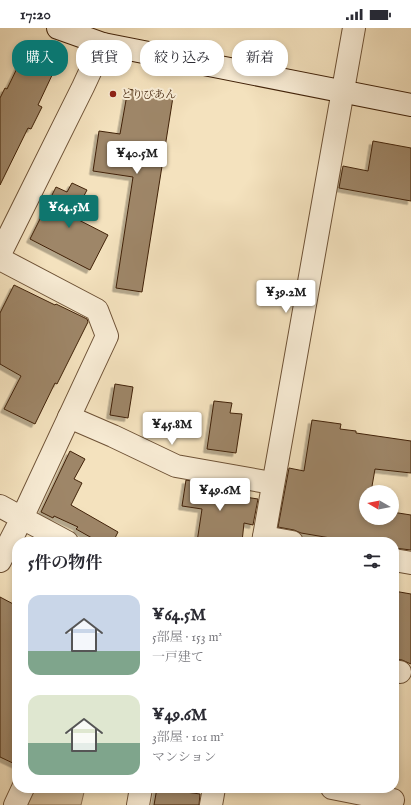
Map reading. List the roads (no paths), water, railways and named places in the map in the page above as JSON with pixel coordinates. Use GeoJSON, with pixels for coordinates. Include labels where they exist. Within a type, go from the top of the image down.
{"type":"FeatureCollection","features":[{"type":"Feature","properties":{"kind":"street"},"geometry":{"type":"LineString","coordinates":[[58,28],[91,40]]}},
{"type":"Feature","properties":{"kind":"street"},"geometry":{"type":"LineString","coordinates":[[264,537],[272,483],[354,28]]}},
{"type":"Feature","properties":{"kind":"street"},"geometry":{"type":"LineString","coordinates":[[132,50],[411,105]]}},
{"type":"Feature","properties":{"kind":"street"},"geometry":{"type":"LineString","coordinates":[[0,254],[88,76]]}},
{"type":"Feature","properties":{"kind":"street"},"geometry":{"type":"LineString","coordinates":[[0,259],[97,310],[106,336],[12,537]]}},
{"type":"Feature","properties":{"kind":"street"},"geometry":{"type":"LineString","coordinates":[[69,417],[176,466],[272,483]]}},
{"type":"Feature","properties":{"kind":"street"},"geometry":{"type":"LineString","coordinates":[[0,506],[58,537]]}},
{"type":"Feature","properties":{"kind":"street"},"geometry":{"type":"LineString","coordinates":[[0,561],[12,538]]}},
{"type":"Feature","properties":{"kind":"street"},"geometry":{"type":"LineString","coordinates":[[399,561],[411,563]]}},
{"type":"Feature","properties":{"kind":"street"},"geometry":{"type":"LineString","coordinates":[[15,805],[21,793]]}},
{"type":"Feature","properties":{"kind":"street"},"geometry":{"type":"LineString","coordinates":[[138,805],[140,793]]}},
{"type":"Feature","properties":{"kind":"street"},"geometry":{"type":"LineString","coordinates":[[211,805],[213,793]]}},
{"type":"Feature","properties":{"kind":"street"},"geometry":{"type":"LineString","coordinates":[[357,793],[393,800]]}},
{"type":"Feature","properties":{"kind":"place","name":"とりびあん"},"geometry":{"type":"Point","coordinates":[113,94]}}]}
